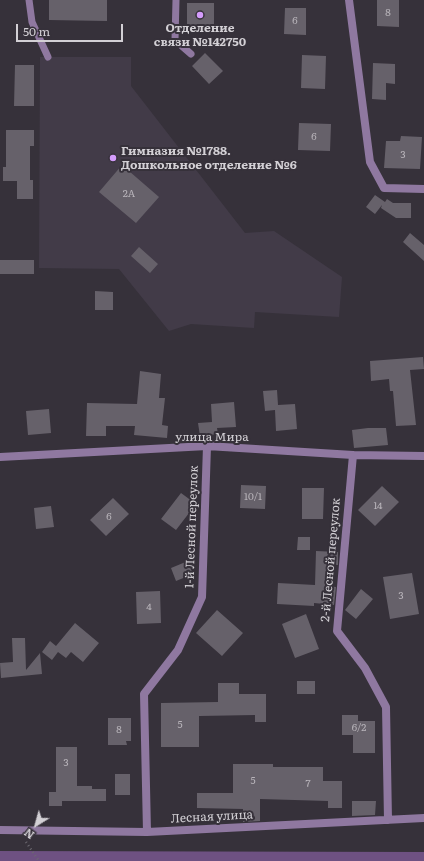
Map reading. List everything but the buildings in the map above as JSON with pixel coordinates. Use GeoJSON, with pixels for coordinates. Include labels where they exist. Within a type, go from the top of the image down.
{"type":"FeatureCollection","features":[{"type":"Feature","properties":{"kind":"street"},"geometry":{"type":"LineString","coordinates":[[349,0],[370,162],[384,188],[424,189]]}},
{"type":"Feature","properties":{"kind":"street","name":"улица Мира"},"geometry":{"type":"LineString","coordinates":[[0,457],[207,446],[352,454],[424,456]]}},
{"type":"Feature","properties":{"kind":"street","name":"1-й Лесной переулок"},"geometry":{"type":"LineString","coordinates":[[147,832],[144,694],[178,650],[202,597],[207,446]]}},
{"type":"Feature","properties":{"kind":"street","name":"2-й Лесной переулок"},"geometry":{"type":"LineString","coordinates":[[352,454],[337,631],[365,668],[386,707],[388,820]]}},
{"type":"Feature","properties":{"kind":"street","name":"Лесная улица"},"geometry":{"type":"LineString","coordinates":[[0,830],[147,832],[424,818]]}},
{"type":"Feature","properties":{"kind":"lane"},"geometry":{"type":"LineString","coordinates":[[29,0],[32,22],[48,57]]}},
{"type":"Feature","properties":{"kind":"lane"},"geometry":{"type":"LineString","coordinates":[[176,0],[176,40],[191,54]]}},
{"type":"Feature","properties":{"kind":"path"},"geometry":{"type":"LineString","coordinates":[[18,830],[39,861]]}},
{"type":"Feature","properties":{"kind":"shaded area","name":"Гимназия №1788. Дошкольное отделение №6"},"geometry":{"type":"Polygon","coordinates":[[[40,57],[131,57],[131,86],[245,233],[274,231],[342,277],[339,317],[255,312],[254,328],[191,324],[169,331],[119,269],[39,268],[40,57]]]}},
{"type":"Feature","properties":{"kind":"shaded area"},"geometry":{"type":"Polygon","coordinates":[[[0,851],[424,852],[424,861],[0,861],[0,851]]]}},
{"type":"Feature","properties":{"kind":"place","name":"Отделение связи №142750"},"geometry":{"type":"Point","coordinates":[200,15]}},
{"type":"Feature","properties":{"kind":"place","name":"Гимназия №1788. Дошкольное отделение №6"},"geometry":{"type":"Point","coordinates":[113,158]}}]}
